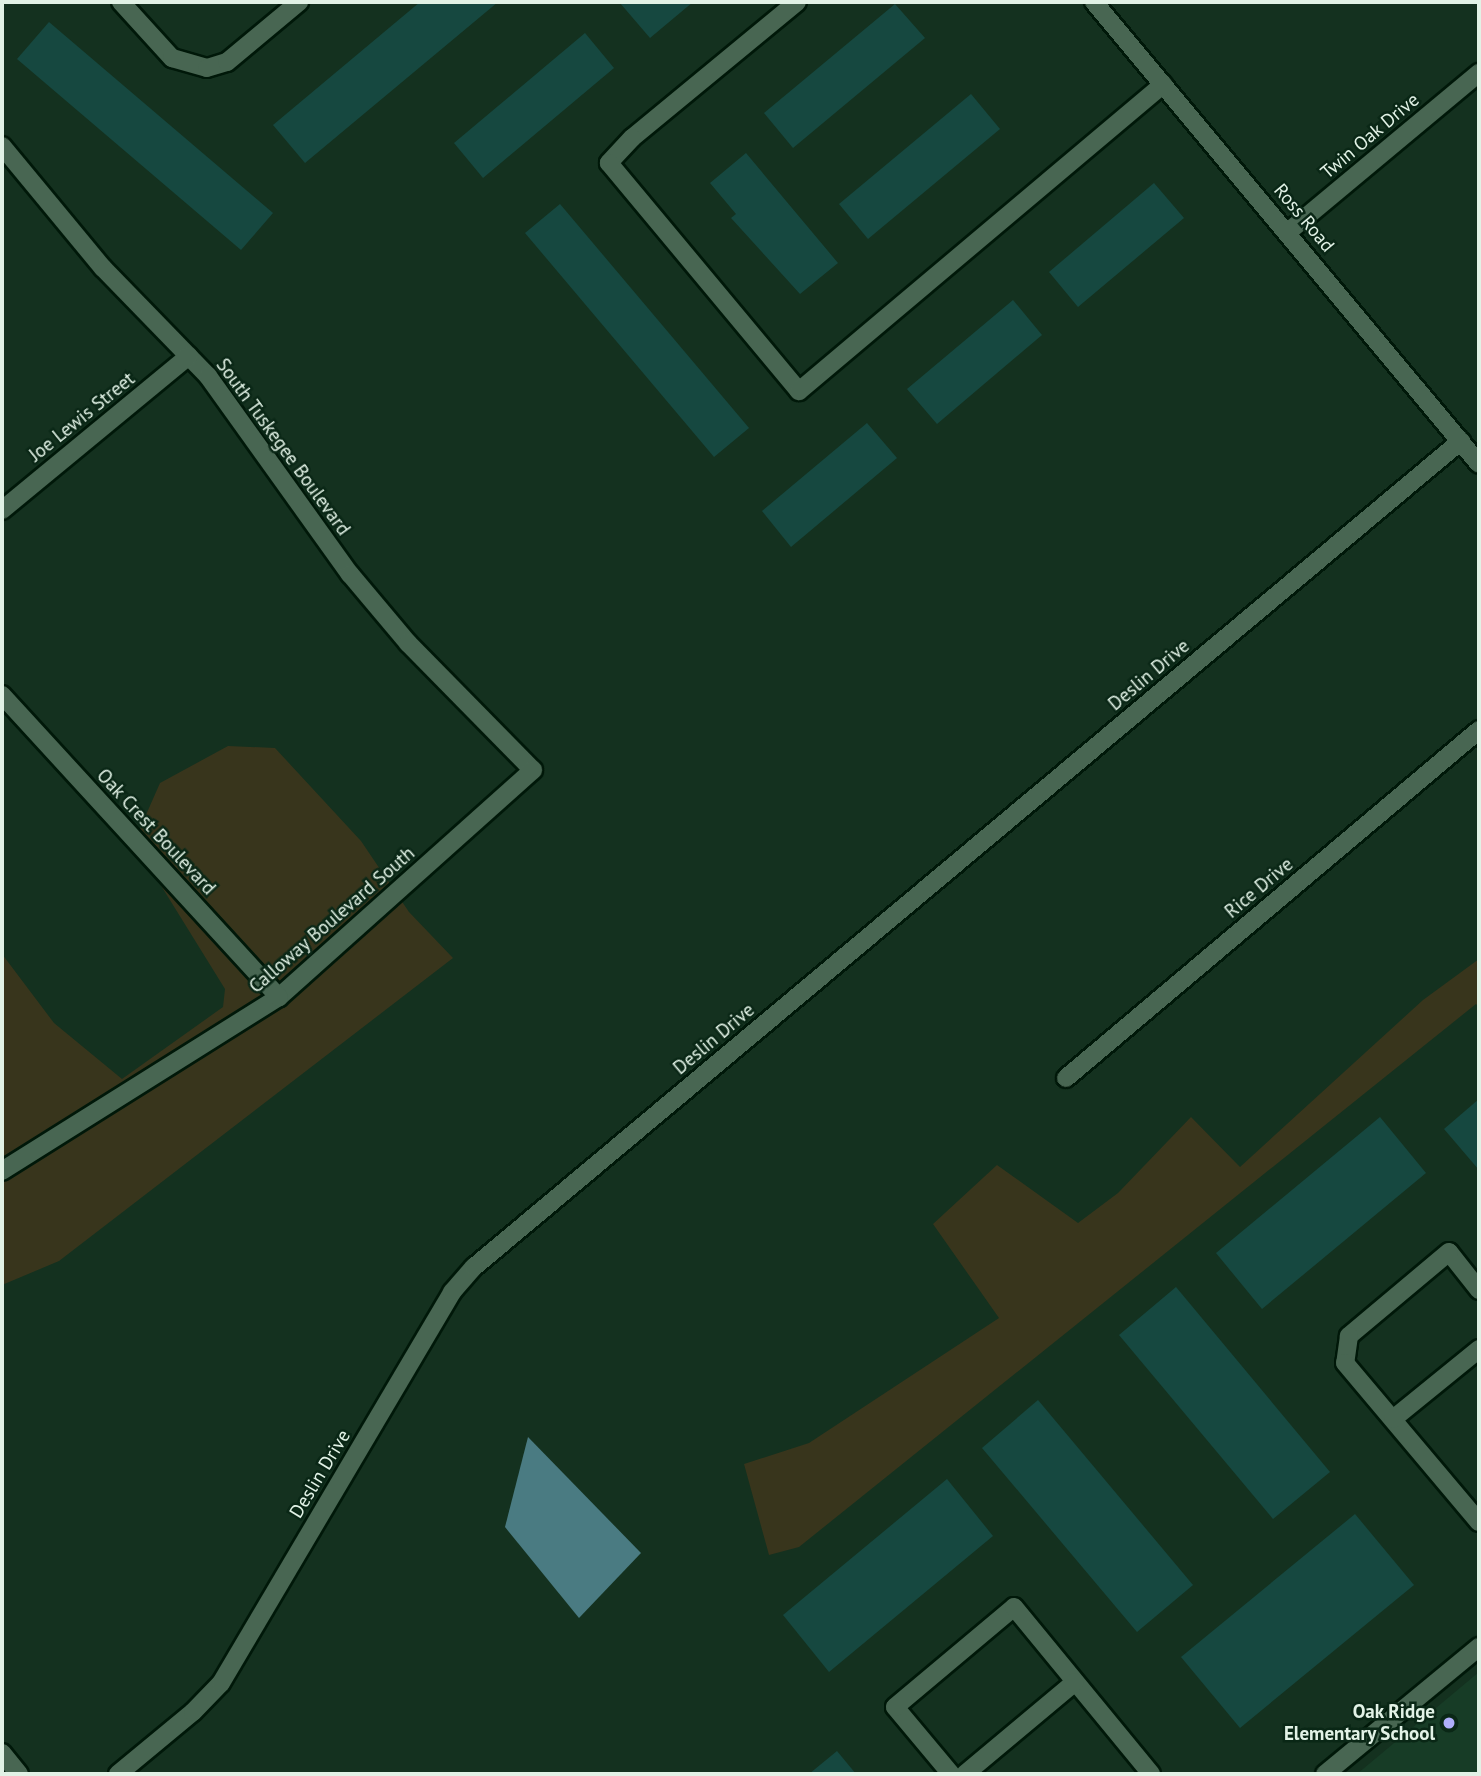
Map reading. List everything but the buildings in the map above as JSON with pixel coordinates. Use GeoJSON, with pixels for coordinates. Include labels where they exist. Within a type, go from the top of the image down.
{"type":"FeatureCollection","features":[{"type":"Feature","properties":{"kind":"street"},"geometry":{"type":"LineString","coordinates":[[121,2],[172,58],[207,68],[227,62],[299,2]]}},
{"type":"Feature","properties":{"kind":"street"},"geometry":{"type":"LineString","coordinates":[[797,2],[632,138],[609,163],[799,391],[1163,84]]}},
{"type":"Feature","properties":{"kind":"street","name":"Ross Road"},"geometry":{"type":"LineString","coordinates":[[1094,2],[1479,464]]}},
{"type":"Feature","properties":{"kind":"street","name":"Twin Oak Drive"},"geometry":{"type":"LineString","coordinates":[[1288,232],[1479,73]]}},
{"type":"Feature","properties":{"kind":"street","name":"South Tuskegee Boulevard"},"geometry":{"type":"LineString","coordinates":[[2,146],[103,268],[189,356],[237,414],[350,574],[408,643],[533,770]]}},
{"type":"Feature","properties":{"kind":"street","name":"Joe Lewis Street"},"geometry":{"type":"LineString","coordinates":[[2,510],[189,356]]}},
{"type":"Feature","properties":{"kind":"street","name":"Deslin Drive"},"geometry":{"type":"LineString","coordinates":[[118,1774],[193,1712],[221,1683],[452,1292],[474,1267],[1461,441]]}},
{"type":"Feature","properties":{"kind":"street","name":"Oak Crest Boulevard"},"geometry":{"type":"LineString","coordinates":[[2,695],[279,997]]}},
{"type":"Feature","properties":{"kind":"street","name":"Rice Drive"},"geometry":{"type":"LineString","coordinates":[[1066,1078],[1479,730]]}},
{"type":"Feature","properties":{"kind":"street","name":"Calloway Boulevard South"},"geometry":{"type":"LineString","coordinates":[[2,1171],[279,997],[533,770]]}},
{"type":"Feature","properties":{"kind":"street"},"geometry":{"type":"LineString","coordinates":[[1479,1290],[1449,1252],[1349,1336],[1346,1363],[1479,1522]]}},
{"type":"Feature","properties":{"kind":"street"},"geometry":{"type":"LineString","coordinates":[[1393,1419],[1479,1349]]}},
{"type":"Feature","properties":{"kind":"street"},"geometry":{"type":"LineString","coordinates":[[951,1774],[895,1707],[1014,1607],[1151,1774]]}},
{"type":"Feature","properties":{"kind":"street"},"geometry":{"type":"LineString","coordinates":[[1325,1774],[1479,1647]]}},
{"type":"Feature","properties":{"kind":"street"},"geometry":{"type":"LineString","coordinates":[[965,1774],[1076,1682]]}},
{"type":"Feature","properties":{"kind":"street"},"geometry":{"type":"LineString","coordinates":[[2,1754],[19,1774]]}},
{"type":"Feature","properties":{"kind":"shaded area"},"geometry":{"type":"Polygon","coordinates":[[[228,746],[275,748],[361,841],[409,912],[453,958],[59,1261],[2,1285],[2,954],[54,1023],[122,1079],[223,1007],[225,989],[134,842],[160,783],[228,746]]]}},
{"type":"Feature","properties":{"kind":"shaded area"},"geometry":{"type":"Polygon","coordinates":[[[1479,959],[1479,1007],[1476,1004],[799,1547],[769,1555],[744,1464],[809,1443],[999,1318],[933,1224],[997,1165],[1078,1223],[1118,1193],[1191,1117],[1240,1167],[1423,1000],[1479,959]]]}},
{"type":"Feature","properties":{"kind":"shaded area","name":"Oak Ridge Elementary School"},"geometry":{"type":"Polygon","coordinates":[[[1479,1672],[1479,1774],[1357,1774],[1479,1672]]]}},
{"type":"Feature","properties":{"kind":"water"},"geometry":{"type":"Polygon","coordinates":[[[528,1437],[641,1553],[579,1618],[505,1527],[528,1437]]]}},
{"type":"Feature","properties":{"kind":"place","name":"Oak Ridge Elementary School"},"geometry":{"type":"Point","coordinates":[1449,1723]}}]}
